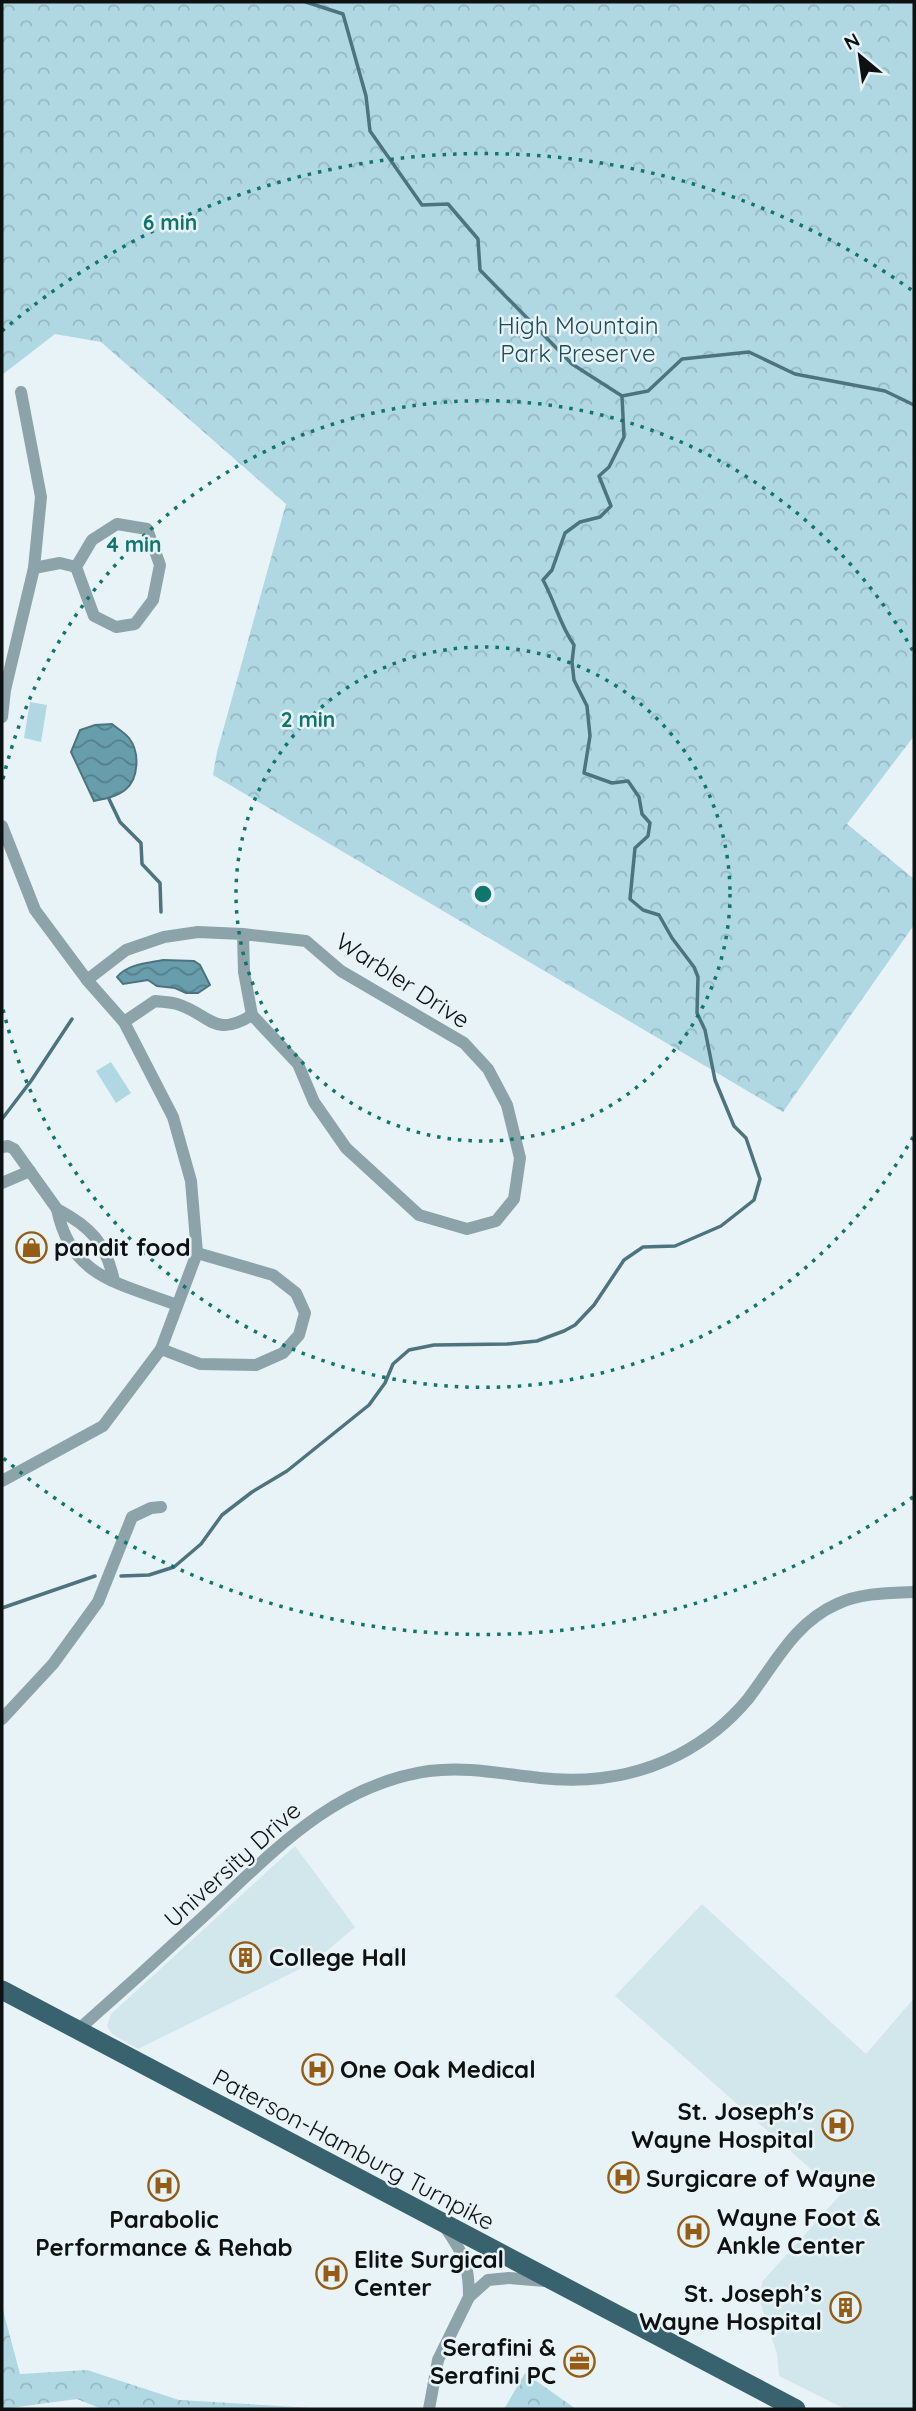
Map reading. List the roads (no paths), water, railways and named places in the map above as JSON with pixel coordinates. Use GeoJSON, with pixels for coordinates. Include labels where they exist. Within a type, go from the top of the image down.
{"type":"FeatureCollection","features":[{"type":"Feature","properties":{"kind":"main road","name":"Paterson-Hamburg Turnpike"},"geometry":{"type":"LineString","coordinates":[[2,1990],[796,2409]]}},
{"type":"Feature","properties":{"kind":"street"},"geometry":{"type":"LineString","coordinates":[[2,717],[3,690],[34,568],[41,497],[21,392]]}},
{"type":"Feature","properties":{"kind":"street"},"geometry":{"type":"LineString","coordinates":[[117,524],[147,529],[160,565],[153,600],[135,624],[116,627],[93,615],[76,567],[92,540],[117,524]]}},
{"type":"Feature","properties":{"kind":"street"},"geometry":{"type":"LineString","coordinates":[[34,568],[60,564],[76,567]]}},
{"type":"Feature","properties":{"kind":"street"},"geometry":{"type":"LineString","coordinates":[[2,825],[35,910],[87,980],[124,1022],[173,1117],[191,1181],[197,1254],[161,1349],[103,1426],[2,1481]]}},
{"type":"Feature","properties":{"kind":"street","name":"Warbler Drive"},"geometry":{"type":"LineString","coordinates":[[87,980],[126,950],[164,937],[198,932],[243,934],[306,942],[341,971],[464,1043],[488,1069],[507,1105],[520,1158],[514,1199],[496,1220],[467,1229],[419,1215],[346,1148],[314,1102],[298,1064],[252,1015]]}},
{"type":"Feature","properties":{"kind":"street"},"geometry":{"type":"LineString","coordinates":[[124,1022],[155,1001],[177,1004],[212,1023],[235,1026],[252,1015],[244,972],[243,934]]}},
{"type":"Feature","properties":{"kind":"street"},"geometry":{"type":"LineString","coordinates":[[2,1147],[14,1149],[57,1209],[60,1227],[83,1265],[114,1281],[177,1305]]}},
{"type":"Feature","properties":{"kind":"street"},"geometry":{"type":"LineString","coordinates":[[2,1183],[30,1171]]}},
{"type":"Feature","properties":{"kind":"street"},"geometry":{"type":"LineString","coordinates":[[57,1209],[74,1218],[93,1234],[108,1257],[114,1281]]}},
{"type":"Feature","properties":{"kind":"street"},"geometry":{"type":"LineString","coordinates":[[161,1349],[200,1364],[256,1365],[283,1353],[299,1335],[305,1313],[296,1293],[273,1275],[197,1254]]}},
{"type":"Feature","properties":{"kind":"street"},"geometry":{"type":"LineString","coordinates":[[2,1719],[53,1664],[98,1602],[132,1517],[151,1508],[162,1507]]}},
{"type":"Feature","properties":{"kind":"street","name":"University Drive"},"geometry":{"type":"LineString","coordinates":[[78,2031],[292,1835],[335,1804],[384,1782],[431,1771],[473,1769],[539,1778],[583,1779],[614,1776],[664,1762],[702,1741],[729,1720],[747,1701],[792,1637],[821,1612],[859,1597],[914,1592]]}},
{"type":"Feature","properties":{"kind":"street"},"geometry":{"type":"LineString","coordinates":[[443,2224],[463,2255],[469,2270],[469,2297]]}},
{"type":"Feature","properties":{"kind":"street"},"geometry":{"type":"LineString","coordinates":[[429,2409],[439,2360],[469,2297],[488,2280],[509,2278],[552,2282]]}},
{"type":"Feature","properties":{"kind":"water"},"geometry":{"type":"Polygon","coordinates":[[[112,724],[133,744],[135,772],[125,790],[94,801],[71,752],[80,730],[95,725],[112,724]]]}},
{"type":"Feature","properties":{"kind":"water"},"geometry":{"type":"Polygon","coordinates":[[[163,960],[194,961],[200,965],[210,985],[198,993],[186,993],[175,988],[157,986],[148,980],[123,984],[117,977],[132,967],[163,960]]]}},
{"type":"Feature","properties":{"kind":"waterway"},"geometry":{"type":"LineString","coordinates":[[306,2],[343,14],[366,96],[370,131],[422,205],[448,204],[478,239],[480,270],[572,364],[622,396],[648,391],[682,359],[749,352],[795,374],[885,391],[914,405]]}},
{"type":"Feature","properties":{"kind":"waterway"},"geometry":{"type":"LineString","coordinates":[[121,1576],[149,1575],[174,1567],[201,1544],[222,1515],[252,1492],[287,1471],[369,1405],[385,1383],[393,1364],[409,1350],[434,1345],[537,1341],[564,1331],[575,1325],[594,1305],[624,1260],[643,1247],[675,1246],[721,1226],[754,1200],[760,1179],[746,1138],[734,1126],[715,1080],[705,1030],[697,1013],[698,977],[694,967],[659,915],[643,910],[630,899],[635,848],[648,836],[650,823],[642,814],[639,797],[628,781],[612,783],[584,773],[590,736],[587,706],[574,680],[574,645],[543,580],[552,570],[565,533],[580,522],[600,517],[611,506],[599,476],[609,467],[624,437],[622,396]]}},
{"type":"Feature","properties":{"kind":"waterway"},"geometry":{"type":"LineString","coordinates":[[109,799],[120,822],[141,843],[142,864],[160,883],[161,912]]}},
{"type":"Feature","properties":{"kind":"waterway"},"geometry":{"type":"LineString","coordinates":[[2,1119],[72,1019]]}},
{"type":"Feature","properties":{"kind":"waterway"},"geometry":{"type":"LineString","coordinates":[[2,1608],[95,1576]]}},
{"type":"Feature","properties":{"kind":"place","name":"pandit food"},"geometry":{"type":"Point","coordinates":[31,1247]}},
{"type":"Feature","properties":{"kind":"place","name":"College Hall"},"geometry":{"type":"Point","coordinates":[246,1957]}},
{"type":"Feature","properties":{"kind":"place","name":"One Oak Medical"},"geometry":{"type":"Point","coordinates":[317,2069]}},
{"type":"Feature","properties":{"kind":"place","name":"St. Joseph's Wayne Hospital"},"geometry":{"type":"Point","coordinates":[837,2125]}},
{"type":"Feature","properties":{"kind":"place","name":"Surgicare of Wayne"},"geometry":{"type":"Point","coordinates":[623,2178]}},
{"type":"Feature","properties":{"kind":"place","name":"Parabolic Performance & Rehab"},"geometry":{"type":"Point","coordinates":[164,2185]}},
{"type":"Feature","properties":{"kind":"place","name":"Wayne Foot & Ankle Center"},"geometry":{"type":"Point","coordinates":[694,2231]}},
{"type":"Feature","properties":{"kind":"place","name":"Elite Surgical Center"},"geometry":{"type":"Point","coordinates":[331,2273]}},
{"type":"Feature","properties":{"kind":"place","name":"St. Joseph’s Wayne Hospital"},"geometry":{"type":"Point","coordinates":[845,2307]}},
{"type":"Feature","properties":{"kind":"place","name":"Serafini & Serafini PC"},"geometry":{"type":"Point","coordinates":[579,2361]}},
{"type":"Feature","properties":{"kind":"park label","name":"High Mountain Park Preserve"},"geometry":{"type":"Point","coordinates":[578,339]}}]}
